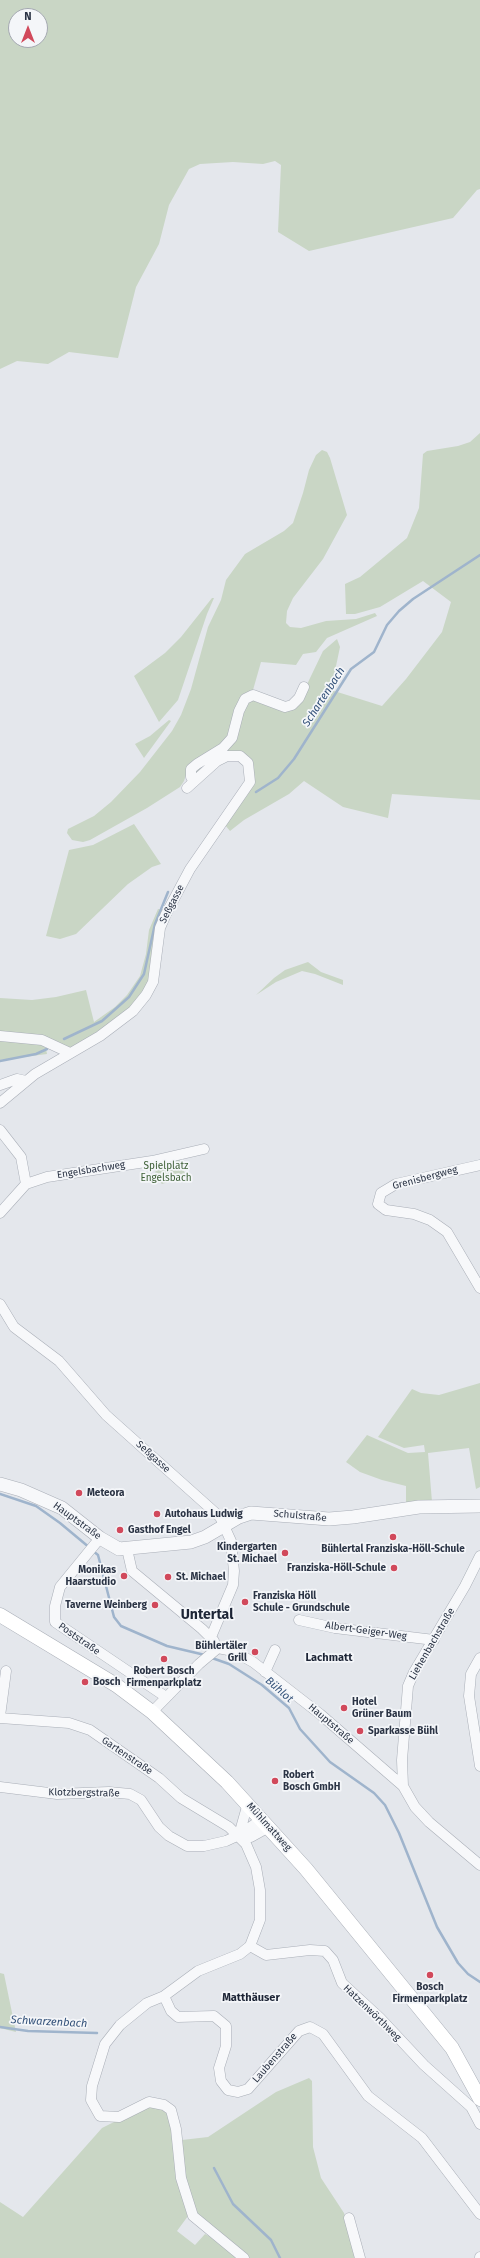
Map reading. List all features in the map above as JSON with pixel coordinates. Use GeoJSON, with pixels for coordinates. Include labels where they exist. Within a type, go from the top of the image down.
{"type":"FeatureCollection","features":[{"type":"Feature","properties":{"kind":"main road","name":"Mühlmattweg"},"geometry":{"type":"LineString","coordinates":[[0,1615],[116,1685],[152,1712],[248,1803],[306,1869],[452,2048],[480,2099]]}},
{"type":"Feature","properties":{"kind":"street","name":"Seßgasse"},"geometry":{"type":"LineString","coordinates":[[0,1103],[26,1081],[100,1036],[127,1015],[146,995],[153,982],[160,928],[166,914],[190,869],[250,782],[251,773],[245,759],[240,756],[227,756],[217,761],[191,784],[191,769],[223,748],[232,738],[239,711],[245,699],[253,695],[285,707],[292,704],[299,698],[304,687]]}},
{"type":"Feature","properties":{"kind":"street"},"geometry":{"type":"LineString","coordinates":[[0,1036],[42,1040],[70,1053]]}},
{"type":"Feature","properties":{"kind":"street"},"geometry":{"type":"LineString","coordinates":[[0,1085],[17,1079],[26,1081]]}},
{"type":"Feature","properties":{"kind":"street"},"geometry":{"type":"LineString","coordinates":[[0,1130],[21,1157],[26,1184],[0,1213]]}},
{"type":"Feature","properties":{"kind":"street","name":"Engelsbachweg"},"geometry":{"type":"LineString","coordinates":[[26,1184],[47,1177],[152,1161],[204,1149]]}},
{"type":"Feature","properties":{"kind":"street","name":"Grenisbergweg"},"geometry":{"type":"LineString","coordinates":[[480,1165],[396,1184],[381,1192],[378,1204],[386,1210],[414,1214],[424,1218],[447,1232],[480,1288]]}},
{"type":"Feature","properties":{"kind":"street","name":"Seßgasse"},"geometry":{"type":"LineString","coordinates":[[0,1304],[14,1326],[59,1361],[106,1415],[220,1517],[225,1525],[233,1550],[234,1571],[232,1585],[211,1637]]}},
{"type":"Feature","properties":{"kind":"street","name":"Hauptstraße"},"geometry":{"type":"LineString","coordinates":[[0,1484],[35,1495],[62,1508],[98,1540],[112,1547],[127,1549]]}},
{"type":"Feature","properties":{"kind":"street","name":"Schulstraße"},"geometry":{"type":"LineString","coordinates":[[127,1549],[192,1542],[251,1513],[329,1519],[419,1507],[480,1506]]}},
{"type":"Feature","properties":{"kind":"street","name":"Poststraße"},"geometry":{"type":"LineString","coordinates":[[98,1540],[60,1587],[54,1606],[55,1622],[166,1697]]}},
{"type":"Feature","properties":{"kind":"street"},"geometry":{"type":"LineString","coordinates":[[127,1549],[132,1571],[211,1637],[215,1650],[198,1664],[152,1712]]}},
{"type":"Feature","properties":{"kind":"street","name":"Liehenbachstraße"},"geometry":{"type":"LineString","coordinates":[[403,1786],[402,1753],[408,1686],[414,1672],[434,1640],[480,1556]]}},
{"type":"Feature","properties":{"kind":"street","name":"Albert-Geiger-Weg"},"geometry":{"type":"LineString","coordinates":[[299,1620],[335,1628],[434,1640]]}},
{"type":"Feature","properties":{"kind":"street","name":"Hauptstraße"},"geometry":{"type":"LineString","coordinates":[[215,1650],[233,1651],[265,1672],[320,1714],[403,1786],[415,1807],[429,1822],[480,1865]]}},
{"type":"Feature","properties":{"kind":"street"},"geometry":{"type":"LineString","coordinates":[[265,1672],[275,1650]]}},
{"type":"Feature","properties":{"kind":"street"},"geometry":{"type":"LineString","coordinates":[[480,1658],[471,1674],[469,1696],[480,1766]]}},
{"type":"Feature","properties":{"kind":"street","name":"Gartenstraße"},"geometry":{"type":"LineString","coordinates":[[6,1671],[0,1717],[69,1723],[90,1730],[159,1778],[181,1798],[239,1835]]}},
{"type":"Feature","properties":{"kind":"street","name":"Klotzbergstraße"},"geometry":{"type":"LineString","coordinates":[[0,1787],[57,1794],[109,1792],[130,1794],[141,1800],[159,1827],[169,1836],[187,1846],[204,1846],[239,1835],[251,1838],[265,1823]]}},
{"type":"Feature","properties":{"kind":"street"},"geometry":{"type":"LineString","coordinates":[[244,2258],[192,2216],[181,2178],[176,2129],[171,2110],[164,2105],[149,2102],[119,2117],[100,2116],[91,2100],[92,2086],[102,2054],[112,2035],[147,2003],[164,1996],[198,1971],[240,1954],[250,1946],[260,1920],[260,1890],[256,1867],[246,1844],[239,1835],[248,1803]]}},
{"type":"Feature","properties":{"kind":"street","name":"Hatzenwörthweg"},"geometry":{"type":"LineString","coordinates":[[250,1946],[266,1955],[310,1950],[325,1952],[336,1965],[342,1983],[380,2018],[424,2065],[471,2107],[480,2124]]}},
{"type":"Feature","properties":{"kind":"street","name":"Laubenstraße"},"geometry":{"type":"LineString","coordinates":[[164,1996],[171,2011],[178,2017],[214,2016],[226,2026],[226,2046],[219,2068],[221,2081],[228,2090],[238,2092],[248,2089],[298,2031],[310,2027],[323,2034],[368,2096],[422,2138],[480,2214]]}},
{"type":"Feature","properties":{"kind":"street"},"geometry":{"type":"LineString","coordinates":[[349,2218],[360,2258]]}},
{"type":"Feature","properties":{"kind":"green space"},"geometry":{"type":"Polygon","coordinates":[[[0,0],[480,0],[480,189],[477,190],[453,218],[309,251],[278,232],[281,165],[275,161],[263,164],[233,162],[200,164],[189,169],[169,205],[159,244],[136,287],[118,358],[69,352],[48,364],[17,361],[0,369],[0,0]]]}},
{"type":"Feature","properties":{"kind":"green space"},"geometry":{"type":"Polygon","coordinates":[[[480,433],[480,800],[392,794],[388,818],[343,807],[304,781],[289,794],[244,820],[230,831],[225,825],[253,778],[254,768],[251,761],[244,754],[196,774],[195,769],[226,748],[244,706],[252,697],[276,707],[300,699],[323,651],[337,639],[340,647],[331,690],[382,706],[406,679],[442,632],[451,602],[423,581],[380,607],[355,614],[346,614],[345,584],[360,577],[407,538],[419,508],[423,454],[427,451],[458,446],[470,442],[480,433]]]}},
{"type":"Feature","properties":{"kind":"green space"},"geometry":{"type":"Polygon","coordinates":[[[322,450],[327,452],[330,458],[347,515],[323,559],[293,598],[287,611],[286,623],[290,627],[301,628],[326,621],[356,619],[375,613],[377,616],[327,638],[316,652],[303,654],[296,665],[261,662],[253,690],[232,729],[221,745],[188,769],[184,781],[180,787],[147,808],[90,840],[83,842],[72,840],[67,833],[68,829],[94,816],[111,802],[140,772],[172,731],[181,715],[191,689],[208,627],[221,600],[226,580],[245,554],[284,531],[293,523],[309,470],[316,455],[322,450]]]}},
{"type":"Feature","properties":{"kind":"green space"},"geometry":{"type":"Polygon","coordinates":[[[212,598],[214,598],[207,614],[178,700],[159,722],[134,676],[165,653],[181,637],[212,598]]]}},
{"type":"Feature","properties":{"kind":"green space"},"geometry":{"type":"Polygon","coordinates":[[[169,720],[171,721],[144,758],[135,744],[150,736],[169,720]]]}},
{"type":"Feature","properties":{"kind":"green space"},"geometry":{"type":"Polygon","coordinates":[[[134,824],[161,864],[152,867],[128,884],[76,934],[60,939],[46,936],[69,850],[93,845],[134,824]]]}},
{"type":"Feature","properties":{"kind":"green space"},"geometry":{"type":"Polygon","coordinates":[[[158,909],[164,910],[151,975],[137,1003],[95,1034],[69,1049],[0,1033],[0,998],[32,1000],[56,997],[86,990],[94,1022],[115,1007],[127,995],[140,976],[146,954],[149,930],[158,909]]]}},
{"type":"Feature","properties":{"kind":"green space"},"geometry":{"type":"Polygon","coordinates":[[[308,962],[321,972],[343,980],[343,985],[315,974],[302,971],[276,982],[256,995],[285,970],[308,962]]]}},
{"type":"Feature","properties":{"kind":"green space"},"geometry":{"type":"Polygon","coordinates":[[[0,1039],[45,1044],[47,1054],[0,1060],[0,1039]]]}},
{"type":"Feature","properties":{"kind":"green space","name":"Spielplatz Engelsbach"},"geometry":{"type":"Polygon","coordinates":[[[179,1159],[186,1176],[162,1184],[156,1177],[155,1165],[179,1159]]]}},
{"type":"Feature","properties":{"kind":"green space"},"geometry":{"type":"Polygon","coordinates":[[[480,1383],[480,1487],[476,1489],[469,1448],[428,1453],[432,1502],[406,1505],[406,1486],[382,1480],[360,1472],[346,1462],[367,1435],[408,1453],[425,1452],[424,1445],[404,1448],[378,1437],[412,1389],[421,1393],[439,1395],[480,1383]]]}},
{"type":"Feature","properties":{"kind":"green space"},"geometry":{"type":"Polygon","coordinates":[[[0,1973],[4,1974],[16,2032],[0,2028],[0,1973]]]}},
{"type":"Feature","properties":{"kind":"green space"},"geometry":{"type":"Polygon","coordinates":[[[309,2078],[312,2081],[313,2147],[321,2178],[344,2213],[358,2258],[0,2258],[0,2202],[23,2217],[102,2128],[148,2105],[160,2106],[168,2115],[188,2216],[177,2231],[195,2245],[205,2234],[225,2245],[197,2215],[184,2177],[182,2140],[208,2137],[276,2092],[309,2078]]]}},
{"type":"Feature","properties":{"kind":"waterway","name":"Schartenbach"},"geometry":{"type":"LineString","coordinates":[[256,792],[278,778],[294,759],[351,669],[374,652],[387,625],[399,611],[413,599],[480,555]]}},
{"type":"Feature","properties":{"kind":"waterway","name":"Schartenbach"},"geometry":{"type":"LineString","coordinates":[[64,1039],[102,1021],[129,997],[144,974],[155,924],[168,892]]}},
{"type":"Feature","properties":{"kind":"waterway","name":"Schartenbach"},"geometry":{"type":"LineString","coordinates":[[0,1061],[36,1054],[47,1049]]}},
{"type":"Feature","properties":{"kind":"waterway","name":"Bühlot"},"geometry":{"type":"LineString","coordinates":[[0,1494],[36,1506],[60,1523],[90,1548]]}},
{"type":"Feature","properties":{"kind":"waterway","name":"Bühlot"},"geometry":{"type":"LineString","coordinates":[[93,1551],[98,1555],[114,1617],[121,1626],[167,1646],[205,1655]]}},
{"type":"Feature","properties":{"kind":"waterway","name":"Bühlot"},"geometry":{"type":"LineString","coordinates":[[212,1658],[229,1664],[262,1685],[289,1708],[300,1729],[330,1762],[374,1793],[385,1805],[399,1833],[437,1927],[458,1963],[468,1974],[480,1982]]}},
{"type":"Feature","properties":{"kind":"waterway","name":"Schwarzenbach"},"geometry":{"type":"LineString","coordinates":[[0,2027],[28,2031],[97,2033]]}},
{"type":"Feature","properties":{"kind":"waterway"},"geometry":{"type":"LineString","coordinates":[[214,2168],[233,2204],[271,2240],[280,2258]]}},
{"type":"Feature","properties":{"kind":"place","name":"Meteora"},"geometry":{"type":"Point","coordinates":[79,1493]}},
{"type":"Feature","properties":{"kind":"place","name":"Autohaus Ludwig"},"geometry":{"type":"Point","coordinates":[157,1514]}},
{"type":"Feature","properties":{"kind":"place","name":"Gasthof Engel"},"geometry":{"type":"Point","coordinates":[120,1530]}},
{"type":"Feature","properties":{"kind":"place","name":"Bühlertal Franziska-Höll-Schule"},"geometry":{"type":"Point","coordinates":[393,1537]}},
{"type":"Feature","properties":{"kind":"place","name":"Kindergarten St. Michael"},"geometry":{"type":"Point","coordinates":[285,1553]}},
{"type":"Feature","properties":{"kind":"place","name":"Franziska-Höll-Schule"},"geometry":{"type":"Point","coordinates":[394,1568]}},
{"type":"Feature","properties":{"kind":"place","name":"Monikas Haarstudio"},"geometry":{"type":"Point","coordinates":[124,1576]}},
{"type":"Feature","properties":{"kind":"place","name":"St. Michael"},"geometry":{"type":"Point","coordinates":[168,1577]}},
{"type":"Feature","properties":{"kind":"place","name":"Franziska Höll Schule - Grundschule"},"geometry":{"type":"Point","coordinates":[245,1602]}},
{"type":"Feature","properties":{"kind":"place","name":"Taverne Weinberg"},"geometry":{"type":"Point","coordinates":[155,1605]}},
{"type":"Feature","properties":{"kind":"place","name":"Bühlertäler Grill"},"geometry":{"type":"Point","coordinates":[255,1652]}},
{"type":"Feature","properties":{"kind":"place","name":"Robert Bosch Firmenparkplatz"},"geometry":{"type":"Point","coordinates":[164,1659]}},
{"type":"Feature","properties":{"kind":"place","name":"Bosch"},"geometry":{"type":"Point","coordinates":[85,1682]}},
{"type":"Feature","properties":{"kind":"place","name":"Hotel Grüner Baum"},"geometry":{"type":"Point","coordinates":[344,1708]}},
{"type":"Feature","properties":{"kind":"place","name":"Sparkasse Bühl"},"geometry":{"type":"Point","coordinates":[360,1731]}},
{"type":"Feature","properties":{"kind":"place","name":"Robert Bosch GmbH"},"geometry":{"type":"Point","coordinates":[275,1781]}},
{"type":"Feature","properties":{"kind":"place","name":"Bosch Firmenparkplatz"},"geometry":{"type":"Point","coordinates":[430,1975]}},
{"type":"Feature","properties":{"kind":"district","name":"Untertal"},"geometry":{"type":"Point","coordinates":[207,1615]}},
{"type":"Feature","properties":{"kind":"district","name":"Lachmatt"},"geometry":{"type":"Point","coordinates":[329,1658]}},
{"type":"Feature","properties":{"kind":"district","name":"Matthäuser"},"geometry":{"type":"Point","coordinates":[251,1998]}}]}
